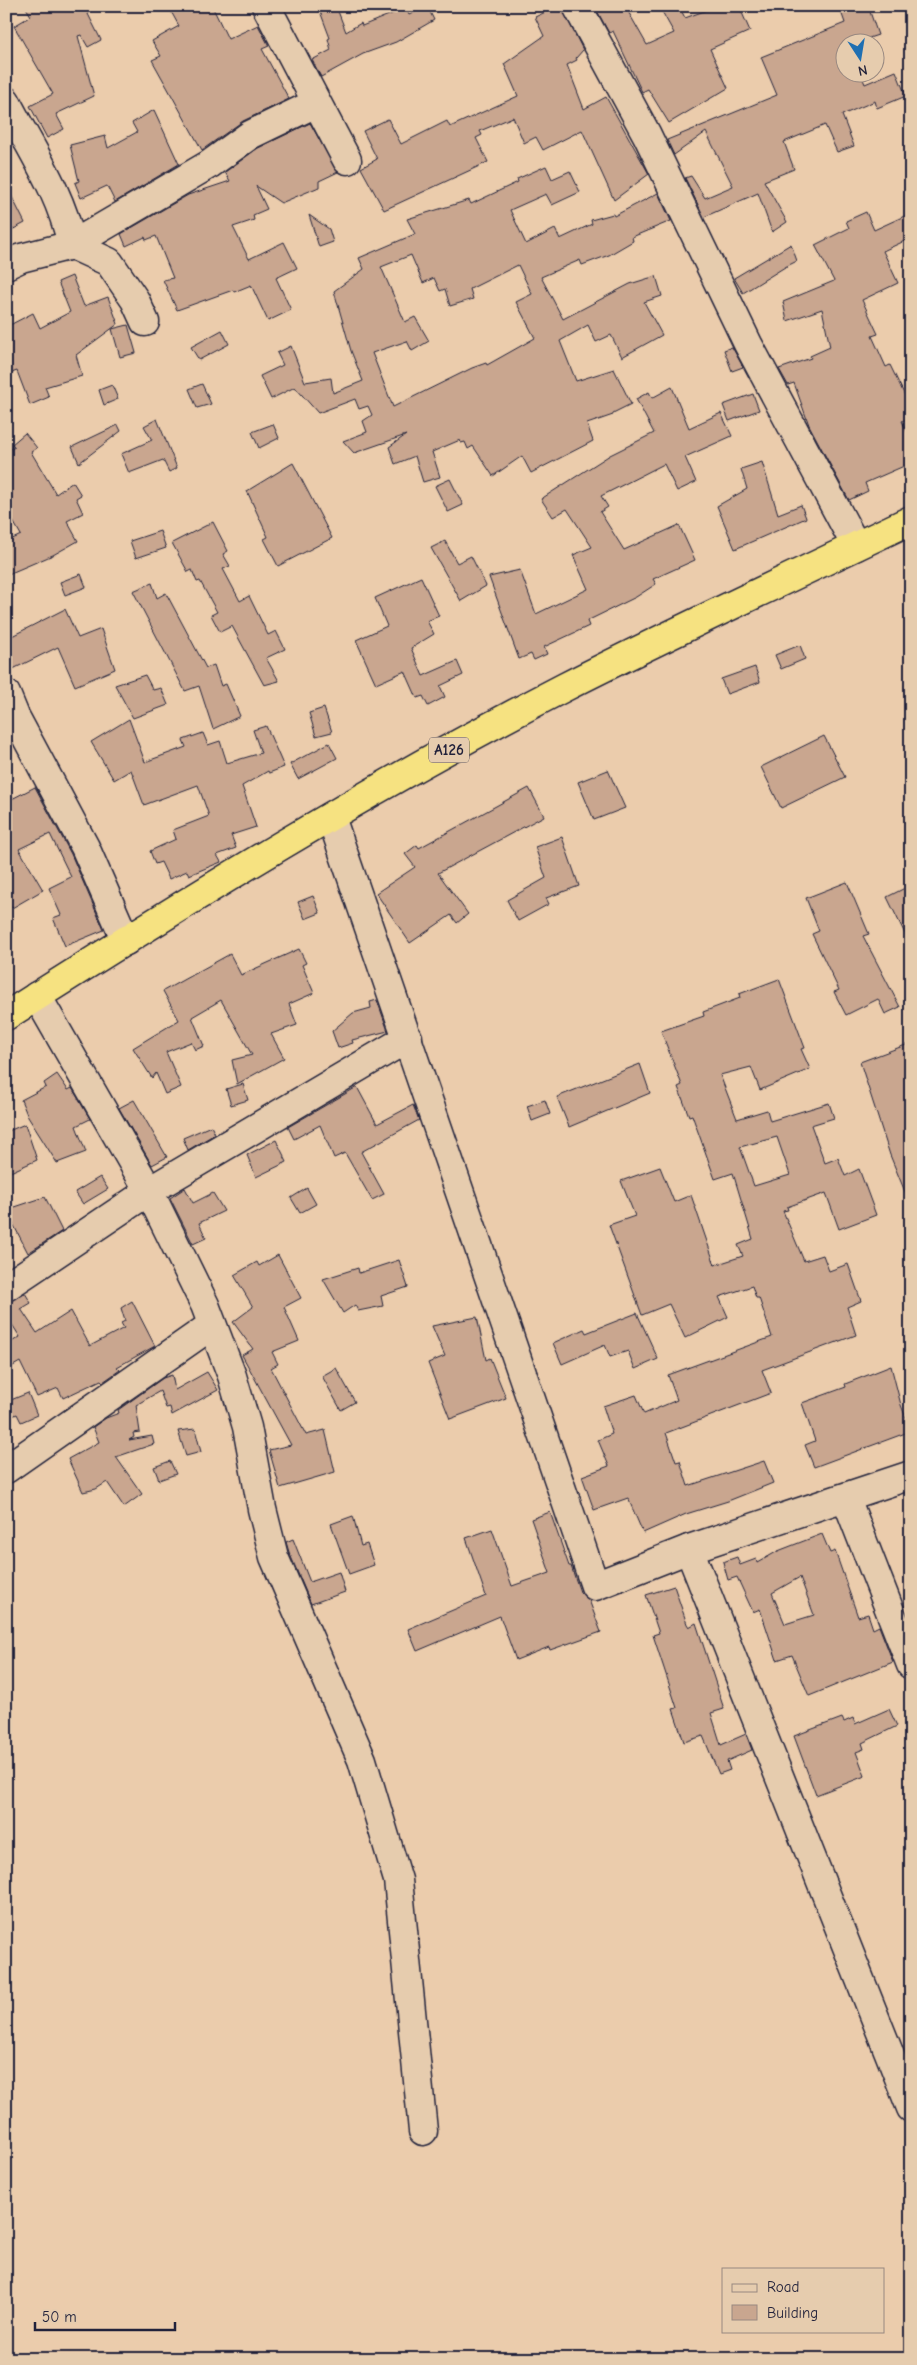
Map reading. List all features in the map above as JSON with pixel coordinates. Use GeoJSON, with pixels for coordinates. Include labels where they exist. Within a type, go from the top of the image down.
{"type":"FeatureCollection","features":[{"type":"Feature","properties":{"kind":"highway","name":"A126"},"geometry":{"type":"LineString","coordinates":[[6,1016],[331,817],[563,688],[911,520]]}},
{"type":"Feature","properties":{"kind":"street"},"geometry":{"type":"LineString","coordinates":[[266,6],[347,160]]}},
{"type":"Feature","properties":{"kind":"street"},"geometry":{"type":"LineString","coordinates":[[577,6],[647,135],[748,344],[856,546]]}},
{"type":"Feature","properties":{"kind":"street"},"geometry":{"type":"LineString","coordinates":[[6,101],[54,187],[67,222],[72,245]]}},
{"type":"Feature","properties":{"kind":"street"},"geometry":{"type":"LineString","coordinates":[[6,265],[21,258],[72,245],[210,164],[250,135],[316,103]]}},
{"type":"Feature","properties":{"kind":"street"},"geometry":{"type":"LineString","coordinates":[[72,245],[110,262],[135,300],[145,322]]}},
{"type":"Feature","properties":{"kind":"street"},"geometry":{"type":"LineString","coordinates":[[6,694],[15,716],[85,848],[126,941]]}},
{"type":"Feature","properties":{"kind":"street"},"geometry":{"type":"LineString","coordinates":[[331,817],[595,1586],[689,1549],[911,1475]]}},
{"type":"Feature","properties":{"kind":"street"},"geometry":{"type":"LineString","coordinates":[[37,996],[149,1191],[212,1324],[232,1376],[247,1427],[262,1509],[274,1557],[362,1760],[398,1880],[423,2132]]}},
{"type":"Feature","properties":{"kind":"street"},"geometry":{"type":"LineString","coordinates":[[6,1287],[149,1191],[408,1038]]}},
{"type":"Feature","properties":{"kind":"street"},"geometry":{"type":"LineString","coordinates":[[6,1470],[212,1324]]}},
{"type":"Feature","properties":{"kind":"street"},"geometry":{"type":"LineString","coordinates":[[846,1498],[911,1664]]}},
{"type":"Feature","properties":{"kind":"street"},"geometry":{"type":"LineString","coordinates":[[689,1549],[911,2108]]}},
{"type":"Feature","properties":{"kind":"building"},"geometry":{"type":"Polygon","coordinates":[[[25,6],[84,6],[101,40],[88,47],[81,35],[78,36],[94,96],[56,114],[64,129],[47,138],[30,106],[53,94],[14,26],[31,16],[25,6]]]}},
{"type":"Feature","properties":{"kind":"building"},"geometry":{"type":"Polygon","coordinates":[[[168,6],[212,6],[228,39],[258,25],[269,46],[262,49],[289,99],[243,121],[202,150],[152,60],[161,56],[152,41],[179,26],[168,6]]]}},
{"type":"Feature","properties":{"kind":"building"},"geometry":{"type":"Polygon","coordinates":[[[318,6],[336,6],[346,32],[361,23],[362,26],[406,8],[409,15],[427,6],[434,20],[396,42],[363,54],[321,77],[312,60],[331,50],[328,39],[330,38],[318,6]]]}},
{"type":"Feature","properties":{"kind":"building"},"geometry":{"type":"Polygon","coordinates":[[[561,6],[583,50],[576,58],[577,60],[567,65],[584,109],[606,97],[649,174],[614,200],[582,130],[543,150],[536,137],[524,143],[513,117],[480,131],[482,135],[476,138],[488,162],[384,210],[361,168],[377,159],[363,131],[388,119],[401,144],[447,121],[450,127],[518,96],[504,64],[544,36],[535,17],[561,6]]]}},
{"type":"Feature","properties":{"kind":"building"},"geometry":{"type":"Polygon","coordinates":[[[625,6],[647,45],[674,33],[659,6],[679,6],[685,18],[718,6],[739,6],[750,31],[710,49],[728,88],[669,123],[648,89],[642,92],[613,31],[609,33],[595,7],[625,6]]]}},
{"type":"Feature","properties":{"kind":"building"},"geometry":{"type":"Polygon","coordinates":[[[839,6],[868,6],[877,32],[834,32],[834,82],[864,82],[865,84],[884,82],[884,76],[896,71],[906,96],[877,108],[875,101],[842,115],[854,146],[837,152],[825,125],[784,142],[794,169],[764,181],[787,222],[772,232],[758,193],[704,217],[685,178],[691,176],[705,198],[733,186],[706,132],[674,155],[667,140],[777,95],[761,57],[845,23],[839,6]]]}},
{"type":"Feature","properties":{"kind":"building"},"geometry":{"type":"Polygon","coordinates":[[[154,110],[179,164],[115,202],[107,186],[81,198],[75,183],[79,181],[70,145],[105,136],[108,148],[137,132],[132,123],[154,110]]]}},
{"type":"Feature","properties":{"kind":"building"},"geometry":{"type":"Polygon","coordinates":[[[310,123],[338,172],[319,181],[319,187],[281,203],[256,186],[267,209],[253,215],[254,220],[233,227],[249,259],[284,242],[297,268],[276,278],[291,310],[268,321],[251,285],[177,310],[163,280],[173,278],[156,236],[146,240],[145,237],[126,246],[121,234],[188,195],[230,181],[225,172],[258,148],[310,123]]]}},
{"type":"Feature","properties":{"kind":"building"},"geometry":{"type":"Polygon","coordinates":[[[546,166],[552,179],[570,171],[580,192],[552,205],[546,194],[510,210],[526,244],[555,229],[560,239],[592,224],[591,220],[613,214],[614,216],[658,193],[671,221],[632,237],[633,241],[609,255],[582,265],[580,260],[541,277],[563,319],[630,284],[656,276],[662,296],[644,302],[662,335],[622,357],[611,335],[596,342],[588,325],[560,341],[576,381],[614,369],[631,404],[613,413],[613,415],[587,424],[593,441],[531,473],[522,456],[493,476],[473,446],[468,449],[465,442],[461,443],[460,440],[432,452],[440,477],[423,482],[415,456],[395,464],[389,447],[406,435],[354,453],[343,441],[367,432],[363,421],[372,415],[368,406],[359,409],[355,399],[318,413],[295,387],[271,399],[260,376],[283,365],[277,353],[291,346],[305,382],[331,378],[333,393],[363,381],[351,351],[334,291],[364,269],[359,258],[415,234],[407,219],[469,200],[471,204],[518,182],[517,179],[546,166]],[[411,255],[381,267],[405,322],[415,317],[429,341],[412,351],[407,341],[372,353],[393,407],[472,368],[486,363],[487,365],[535,338],[516,302],[532,294],[518,265],[470,289],[473,299],[450,306],[445,289],[440,291],[434,278],[423,283],[411,255]]]}},
{"type":"Feature","properties":{"kind":"building"},"geometry":{"type":"Polygon","coordinates":[[[6,185],[25,223],[6,233],[6,185]]]}},
{"type":"Feature","properties":{"kind":"building"},"geometry":{"type":"Polygon","coordinates":[[[866,212],[874,230],[911,213],[911,238],[883,251],[898,283],[862,300],[878,334],[872,336],[886,367],[890,365],[911,408],[911,417],[902,421],[911,441],[911,463],[865,483],[868,491],[849,500],[809,425],[794,383],[788,385],[779,369],[811,358],[810,356],[830,347],[822,309],[787,321],[783,302],[834,281],[815,245],[849,228],[846,221],[866,212]]]}},
{"type":"Feature","properties":{"kind":"building"},"geometry":{"type":"Polygon","coordinates":[[[309,215],[329,229],[333,242],[319,247],[309,215]]]}},
{"type":"Feature","properties":{"kind":"building"},"geometry":{"type":"Polygon","coordinates":[[[791,244],[797,261],[743,293],[734,278],[791,244]]]}},
{"type":"Feature","properties":{"kind":"building"},"geometry":{"type":"Polygon","coordinates":[[[72,276],[84,306],[108,297],[118,324],[76,355],[82,376],[45,387],[49,397],[30,405],[17,371],[6,375],[6,327],[33,313],[40,328],[70,312],[58,282],[72,276]]]}},
{"type":"Feature","properties":{"kind":"building"},"geometry":{"type":"Polygon","coordinates":[[[128,325],[136,353],[120,357],[112,329],[128,325]]]}},
{"type":"Feature","properties":{"kind":"building"},"geometry":{"type":"Polygon","coordinates":[[[222,330],[229,344],[199,360],[191,347],[222,330]]]}},
{"type":"Feature","properties":{"kind":"building"},"geometry":{"type":"Polygon","coordinates":[[[732,347],[743,367],[732,371],[724,350],[732,347]]]}},
{"type":"Feature","properties":{"kind":"building"},"geometry":{"type":"Polygon","coordinates":[[[202,384],[211,404],[197,408],[189,389],[202,384]]]}},
{"type":"Feature","properties":{"kind":"building"},"geometry":{"type":"Polygon","coordinates":[[[112,385],[118,399],[104,405],[99,390],[112,385]]]}},
{"type":"Feature","properties":{"kind":"building"},"geometry":{"type":"Polygon","coordinates":[[[672,387],[689,428],[721,413],[732,436],[685,457],[696,482],[677,491],[664,464],[601,496],[608,507],[600,512],[624,550],[679,525],[695,560],[653,579],[656,584],[636,597],[587,621],[589,626],[544,647],[547,654],[534,660],[531,654],[519,659],[489,577],[520,570],[536,614],[588,589],[573,555],[592,547],[567,509],[553,517],[541,499],[610,455],[654,433],[636,399],[649,392],[652,398],[672,387]]]}},
{"type":"Feature","properties":{"kind":"building"},"geometry":{"type":"Polygon","coordinates":[[[753,394],[759,410],[729,421],[723,405],[753,394]]]}},
{"type":"Feature","properties":{"kind":"building"},"geometry":{"type":"Polygon","coordinates":[[[157,419],[177,468],[169,472],[163,460],[129,473],[121,454],[152,440],[144,426],[157,419]]]}},
{"type":"Feature","properties":{"kind":"building"},"geometry":{"type":"Polygon","coordinates":[[[273,424],[279,438],[259,448],[252,432],[273,424]]]}},
{"type":"Feature","properties":{"kind":"building"},"geometry":{"type":"Polygon","coordinates":[[[118,425],[121,431],[79,463],[72,447],[118,425]]]}},
{"type":"Feature","properties":{"kind":"building"},"geometry":{"type":"Polygon","coordinates":[[[25,433],[37,448],[31,452],[56,494],[73,482],[81,495],[76,498],[83,513],[67,521],[78,541],[53,555],[6,575],[6,542],[21,535],[6,509],[6,451],[15,447],[12,444],[25,433]]]}},
{"type":"Feature","properties":{"kind":"building"},"geometry":{"type":"Polygon","coordinates":[[[762,462],[778,514],[801,505],[806,518],[735,549],[717,506],[747,489],[741,469],[762,462]]]}},
{"type":"Feature","properties":{"kind":"building"},"geometry":{"type":"Polygon","coordinates":[[[293,463],[332,538],[278,566],[264,539],[268,537],[247,491],[293,463]]]}},
{"type":"Feature","properties":{"kind":"building"},"geometry":{"type":"Polygon","coordinates":[[[450,479],[463,505],[448,512],[435,486],[450,479]]]}},
{"type":"Feature","properties":{"kind":"building"},"geometry":{"type":"Polygon","coordinates":[[[213,522],[228,551],[223,554],[230,566],[223,569],[240,601],[249,596],[268,635],[276,631],[285,649],[266,658],[279,681],[264,685],[232,626],[220,632],[211,615],[217,612],[200,581],[197,582],[192,570],[188,572],[172,543],[213,522]]]}},
{"type":"Feature","properties":{"kind":"building"},"geometry":{"type":"Polygon","coordinates":[[[160,531],[166,548],[136,558],[130,541],[160,531]]]}},
{"type":"Feature","properties":{"kind":"building"},"geometry":{"type":"Polygon","coordinates":[[[445,541],[457,563],[471,556],[486,586],[461,601],[431,548],[445,541]]]}},
{"type":"Feature","properties":{"kind":"building"},"geometry":{"type":"Polygon","coordinates":[[[81,574],[86,587],[65,595],[60,582],[81,574]]]}},
{"type":"Feature","properties":{"kind":"building"},"geometry":{"type":"Polygon","coordinates":[[[421,577],[439,616],[427,621],[434,634],[411,648],[423,676],[457,661],[463,675],[440,686],[445,697],[428,706],[423,696],[417,698],[405,671],[376,684],[356,640],[387,626],[375,598],[421,577]]]}},
{"type":"Feature","properties":{"kind":"building"},"geometry":{"type":"Polygon","coordinates":[[[152,583],[157,598],[166,593],[206,668],[214,665],[221,686],[226,684],[240,716],[213,729],[199,686],[185,691],[133,591],[152,583]]]}},
{"type":"Feature","properties":{"kind":"building"},"geometry":{"type":"Polygon","coordinates":[[[65,609],[78,638],[101,629],[115,669],[75,686],[58,647],[13,669],[6,656],[6,639],[65,609]]]}},
{"type":"Feature","properties":{"kind":"building"},"geometry":{"type":"Polygon","coordinates":[[[800,645],[805,659],[781,669],[775,655],[800,645]]]}},
{"type":"Feature","properties":{"kind":"building"},"geometry":{"type":"Polygon","coordinates":[[[755,667],[760,682],[727,694],[721,679],[755,667]]]}},
{"type":"Feature","properties":{"kind":"building"},"geometry":{"type":"Polygon","coordinates":[[[145,675],[153,690],[161,688],[168,705],[133,718],[115,685],[145,675]]]}},
{"type":"Feature","properties":{"kind":"building"},"geometry":{"type":"Polygon","coordinates":[[[324,708],[332,732],[316,736],[309,713],[324,708]]]}},
{"type":"Feature","properties":{"kind":"building"},"geometry":{"type":"Polygon","coordinates":[[[129,719],[145,762],[186,747],[183,740],[203,733],[208,745],[220,741],[227,763],[261,753],[253,730],[266,726],[284,767],[269,773],[268,771],[242,786],[256,827],[231,835],[236,848],[217,855],[221,862],[189,875],[187,871],[169,879],[161,862],[155,864],[150,851],[176,839],[173,830],[209,816],[198,785],[144,805],[131,770],[114,780],[91,742],[129,719]]]}},
{"type":"Feature","properties":{"kind":"building"},"geometry":{"type":"Polygon","coordinates":[[[824,736],[845,777],[781,808],[761,767],[824,736]]]}},
{"type":"Feature","properties":{"kind":"building"},"geometry":{"type":"Polygon","coordinates":[[[329,743],[337,758],[298,779],[290,764],[329,743]]]}},
{"type":"Feature","properties":{"kind":"building"},"geometry":{"type":"Polygon","coordinates":[[[608,770],[625,808],[594,820],[578,782],[608,770]]]}},
{"type":"Feature","properties":{"kind":"building"},"geometry":{"type":"Polygon","coordinates":[[[35,787],[71,854],[104,930],[65,946],[53,918],[61,915],[49,888],[71,877],[50,834],[19,849],[43,890],[12,908],[6,899],[6,802],[35,787]]]}},
{"type":"Feature","properties":{"kind":"building"},"geometry":{"type":"Polygon","coordinates":[[[529,788],[544,816],[438,873],[468,914],[457,923],[451,915],[410,943],[376,893],[415,867],[405,854],[417,845],[419,848],[529,788]]]}},
{"type":"Feature","properties":{"kind":"building"},"geometry":{"type":"Polygon","coordinates":[[[562,837],[579,886],[546,898],[549,904],[518,921],[507,900],[546,878],[535,847],[562,837]]]}},
{"type":"Feature","properties":{"kind":"building"},"geometry":{"type":"Polygon","coordinates":[[[847,882],[869,934],[863,936],[900,1007],[885,1014],[878,999],[846,1015],[834,992],[839,990],[812,934],[819,931],[806,898],[847,882]]]}},
{"type":"Feature","properties":{"kind":"building"},"geometry":{"type":"Polygon","coordinates":[[[911,885],[911,946],[887,897],[911,885]]]}},
{"type":"Feature","properties":{"kind":"building"},"geometry":{"type":"Polygon","coordinates":[[[313,896],[320,913],[305,919],[298,902],[313,896]]]}},
{"type":"Feature","properties":{"kind":"building"},"geometry":{"type":"Polygon","coordinates":[[[299,949],[306,963],[302,965],[314,993],[289,1004],[297,1025],[271,1034],[284,1058],[237,1084],[232,1060],[252,1055],[221,1000],[192,1017],[204,1046],[195,1050],[191,1042],[166,1052],[181,1087],[165,1094],[156,1073],[152,1078],[133,1048],[179,1020],[163,991],[230,954],[241,975],[299,949]]]}},
{"type":"Feature","properties":{"kind":"building"},"geometry":{"type":"Polygon","coordinates":[[[779,979],[805,1048],[801,1049],[810,1069],[760,1090],[751,1067],[720,1075],[737,1119],[767,1110],[770,1121],[829,1103],[834,1118],[811,1125],[825,1163],[838,1158],[845,1176],[859,1169],[876,1215],[839,1229],[826,1193],[787,1207],[788,1210],[783,1211],[804,1261],[823,1255],[829,1271],[848,1264],[861,1301],[847,1307],[856,1335],[762,1370],[771,1393],[666,1433],[676,1462],[680,1461],[688,1486],[764,1461],[773,1483],[728,1501],[686,1514],[643,1533],[628,1498],[594,1510],[582,1476],[609,1466],[598,1440],[612,1434],[603,1406],[636,1395],[644,1414],[677,1400],[668,1375],[772,1337],[759,1298],[756,1298],[752,1286],[719,1297],[728,1317],[685,1338],[669,1304],[642,1315],[609,1225],[635,1216],[621,1181],[660,1167],[674,1202],[691,1195],[715,1265],[743,1256],[738,1245],[753,1239],[733,1173],[715,1179],[692,1115],[689,1116],[678,1087],[682,1085],[661,1031],[704,1016],[703,1012],[740,998],[739,994],[779,979]],[[777,1137],[740,1147],[754,1186],[790,1175],[777,1137]]]}},
{"type":"Feature","properties":{"kind":"building"},"geometry":{"type":"Polygon","coordinates":[[[377,1000],[388,1031],[352,1040],[353,1043],[338,1048],[332,1031],[353,1013],[371,1008],[370,1002],[377,1000]]]}},
{"type":"Feature","properties":{"kind":"building"},"geometry":{"type":"Polygon","coordinates":[[[911,1043],[910,1204],[890,1155],[860,1062],[911,1043]]]}},
{"type":"Feature","properties":{"kind":"building"},"geometry":{"type":"Polygon","coordinates":[[[640,1064],[650,1093],[569,1127],[557,1097],[640,1064]]]}},
{"type":"Feature","properties":{"kind":"building"},"geometry":{"type":"Polygon","coordinates":[[[57,1074],[68,1090],[72,1088],[90,1119],[76,1126],[86,1152],[57,1163],[28,1117],[21,1100],[46,1087],[44,1083],[57,1074]]]}},
{"type":"Feature","properties":{"kind":"building"},"geometry":{"type":"Polygon","coordinates":[[[243,1084],[248,1100],[231,1105],[226,1089],[243,1084]]]}},
{"type":"Feature","properties":{"kind":"building"},"geometry":{"type":"Polygon","coordinates":[[[357,1087],[377,1124],[413,1105],[419,1120],[361,1152],[384,1194],[372,1200],[345,1153],[334,1158],[320,1125],[294,1139],[288,1127],[357,1087]]]}},
{"type":"Feature","properties":{"kind":"building"},"geometry":{"type":"Polygon","coordinates":[[[134,1100],[167,1157],[152,1165],[119,1108],[134,1100]]]}},
{"type":"Feature","properties":{"kind":"building"},"geometry":{"type":"Polygon","coordinates":[[[545,1100],[550,1114],[532,1121],[527,1106],[545,1100]]]}},
{"type":"Feature","properties":{"kind":"building"},"geometry":{"type":"Polygon","coordinates":[[[25,1124],[37,1160],[6,1174],[6,1132],[25,1124]]]}},
{"type":"Feature","properties":{"kind":"building"},"geometry":{"type":"Polygon","coordinates":[[[211,1126],[215,1134],[188,1150],[183,1138],[211,1126]]]}},
{"type":"Feature","properties":{"kind":"building"},"geometry":{"type":"Polygon","coordinates":[[[276,1140],[287,1162],[256,1177],[247,1155],[276,1140]]]}},
{"type":"Feature","properties":{"kind":"building"},"geometry":{"type":"Polygon","coordinates":[[[100,1177],[108,1189],[83,1204],[75,1192],[100,1177]]]}},
{"type":"Feature","properties":{"kind":"building"},"geometry":{"type":"Polygon","coordinates":[[[185,1188],[193,1203],[213,1193],[224,1211],[199,1223],[206,1238],[193,1244],[170,1198],[185,1188]]]}},
{"type":"Feature","properties":{"kind":"building"},"geometry":{"type":"Polygon","coordinates":[[[307,1188],[316,1204],[300,1213],[291,1198],[307,1188]]]}},
{"type":"Feature","properties":{"kind":"building"},"geometry":{"type":"Polygon","coordinates":[[[45,1197],[62,1231],[28,1253],[6,1210],[45,1197]]]}},
{"type":"Feature","properties":{"kind":"building"},"geometry":{"type":"Polygon","coordinates":[[[278,1255],[301,1298],[284,1307],[299,1341],[272,1352],[278,1364],[271,1368],[306,1435],[325,1430],[335,1472],[280,1488],[269,1450],[291,1445],[242,1355],[253,1349],[233,1322],[253,1307],[234,1275],[257,1262],[259,1266],[278,1255]]]}},
{"type":"Feature","properties":{"kind":"building"},"geometry":{"type":"Polygon","coordinates":[[[399,1260],[408,1287],[381,1296],[383,1306],[358,1311],[355,1305],[343,1313],[323,1279],[358,1268],[359,1273],[399,1260]]]}},
{"type":"Feature","properties":{"kind":"building"},"geometry":{"type":"Polygon","coordinates":[[[25,1293],[31,1303],[21,1309],[37,1333],[71,1311],[90,1346],[124,1328],[121,1323],[125,1321],[121,1308],[132,1301],[155,1346],[117,1367],[120,1370],[103,1382],[101,1380],[63,1398],[58,1388],[37,1397],[20,1362],[6,1370],[6,1345],[20,1337],[8,1318],[6,1319],[6,1302],[25,1293]]]}},
{"type":"Feature","properties":{"kind":"building"},"geometry":{"type":"Polygon","coordinates":[[[637,1313],[658,1359],[635,1369],[628,1351],[610,1357],[605,1345],[562,1364],[553,1343],[584,1329],[586,1333],[637,1313]]]}},
{"type":"Feature","properties":{"kind":"building"},"geometry":{"type":"Polygon","coordinates":[[[477,1317],[486,1360],[490,1358],[506,1398],[450,1419],[428,1363],[445,1356],[432,1326],[477,1317]]]}},
{"type":"Feature","properties":{"kind":"building"},"geometry":{"type":"Polygon","coordinates":[[[891,1366],[901,1405],[911,1431],[814,1467],[805,1445],[815,1441],[802,1403],[846,1387],[845,1384],[891,1366]]]}},
{"type":"Feature","properties":{"kind":"building"},"geometry":{"type":"Polygon","coordinates":[[[336,1368],[355,1402],[341,1410],[322,1376],[336,1368]]]}},
{"type":"Feature","properties":{"kind":"building"},"geometry":{"type":"Polygon","coordinates":[[[207,1372],[218,1390],[172,1415],[170,1407],[166,1408],[160,1391],[136,1405],[140,1432],[133,1433],[134,1437],[129,1440],[152,1436],[154,1444],[116,1457],[142,1494],[124,1507],[107,1482],[96,1489],[83,1492],[68,1459],[99,1442],[93,1427],[106,1418],[119,1413],[118,1410],[163,1378],[172,1375],[175,1390],[207,1372]]]}},
{"type":"Feature","properties":{"kind":"building"},"geometry":{"type":"Polygon","coordinates":[[[28,1393],[37,1415],[21,1422],[17,1414],[6,1419],[6,1402],[28,1393]]]}},
{"type":"Feature","properties":{"kind":"building"},"geometry":{"type":"Polygon","coordinates":[[[195,1429],[201,1452],[186,1456],[178,1431],[195,1429]]]}},
{"type":"Feature","properties":{"kind":"building"},"geometry":{"type":"Polygon","coordinates":[[[170,1461],[176,1474],[159,1480],[154,1467],[170,1461]]]}},
{"type":"Feature","properties":{"kind":"building"},"geometry":{"type":"Polygon","coordinates":[[[550,1512],[580,1592],[589,1600],[601,1632],[550,1650],[549,1647],[516,1660],[500,1616],[417,1651],[408,1629],[486,1596],[466,1538],[492,1529],[512,1586],[550,1573],[531,1519],[550,1512]]]}},
{"type":"Feature","properties":{"kind":"building"},"geometry":{"type":"Polygon","coordinates":[[[353,1516],[361,1546],[367,1544],[374,1565],[349,1574],[331,1524],[353,1516]]]}},
{"type":"Feature","properties":{"kind":"building"},"geometry":{"type":"Polygon","coordinates":[[[822,1534],[830,1553],[835,1551],[858,1617],[868,1614],[873,1629],[879,1626],[893,1662],[809,1696],[792,1655],[777,1660],[760,1609],[753,1612],[737,1577],[728,1580],[723,1562],[737,1557],[740,1565],[756,1559],[757,1563],[778,1551],[822,1534]],[[800,1577],[772,1593],[785,1624],[814,1615],[800,1577]]]}},
{"type":"Feature","properties":{"kind":"building"},"geometry":{"type":"Polygon","coordinates":[[[293,1539],[310,1582],[339,1572],[345,1592],[311,1604],[286,1542],[293,1539]]]}},
{"type":"Feature","properties":{"kind":"building"},"geometry":{"type":"Polygon","coordinates":[[[674,1586],[687,1624],[689,1627],[696,1623],[724,1709],[711,1713],[721,1745],[746,1734],[752,1750],[727,1761],[730,1770],[719,1774],[703,1736],[684,1742],[673,1709],[677,1708],[653,1635],[659,1633],[646,1595],[674,1586]]]}},
{"type":"Feature","properties":{"kind":"building"},"geometry":{"type":"Polygon","coordinates":[[[889,1709],[897,1726],[862,1743],[864,1749],[856,1752],[865,1776],[816,1795],[794,1736],[842,1718],[844,1722],[853,1718],[855,1724],[889,1709]]]}}]}
